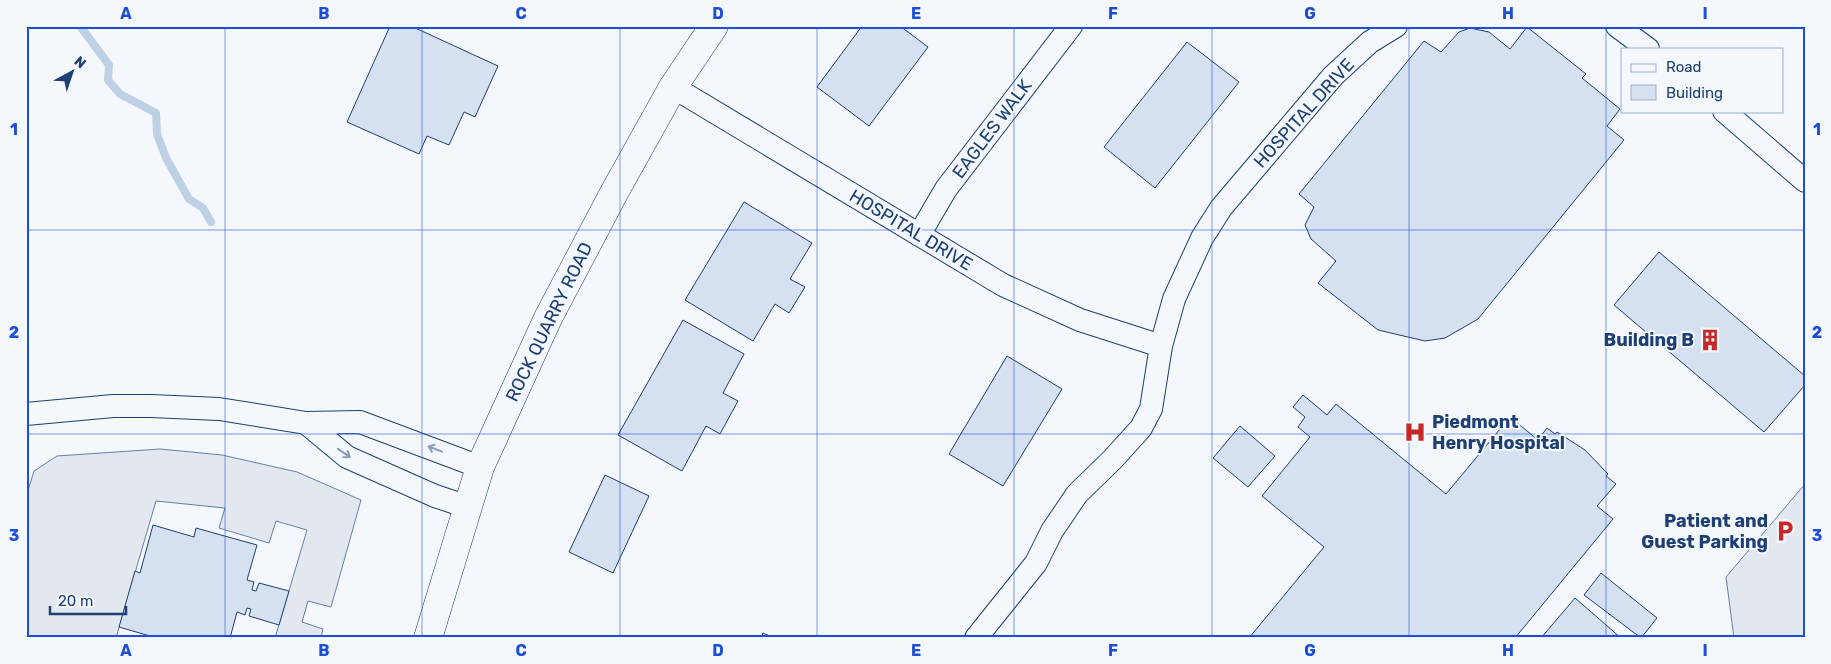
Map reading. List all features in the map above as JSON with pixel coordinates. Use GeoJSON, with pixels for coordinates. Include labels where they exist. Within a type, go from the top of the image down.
{"type":"FeatureCollection","features":[{"type":"Feature","properties":{"kind":"street","name":"ROCK QUARRY ROAD"},"geometry":{"type":"LineString","coordinates":[[428,638],[480,467],[548,318],[615,191],[673,87],[714,26]]}},
{"type":"Feature","properties":{"kind":"street","name":"EAGLES WALK"},"geometry":{"type":"LineString","coordinates":[[919,235],[946,189],[1071,26]]}},
{"type":"Feature","properties":{"kind":"street","name":"HOSPITAL DRIVE"},"geometry":{"type":"LineString","coordinates":[[976,638],[1036,563],[1052,531],[1077,494],[1141,428],[1151,409],[1161,346],[1174,299],[1202,238],[1221,208],[1333,76],[1370,42],[1396,26]]}},
{"type":"Feature","properties":{"kind":"street"},"geometry":{"type":"LineString","coordinates":[[1617,26],[1647,48]]}},
{"type":"Feature","properties":{"kind":"street","name":"HOSPITAL DRIVE"},"geometry":{"type":"LineString","coordinates":[[673,87],[1003,285],[1048,306],[1113,332],[1161,346]]}},
{"type":"Feature","properties":{"kind":"street"},"geometry":{"type":"LineString","coordinates":[[1725,112],[1805,180]]}},
{"type":"Feature","properties":{"kind":"street"},"geometry":{"type":"LineString","coordinates":[[26,414],[113,406],[184,407],[264,415],[306,423],[360,422],[480,467]]}},
{"type":"Feature","properties":{"kind":"street"},"geometry":{"type":"LineString","coordinates":[[306,423],[347,457],[435,496],[468,507]]}},
{"type":"Feature","properties":{"kind":"shaded area"},"geometry":{"type":"Polygon","coordinates":[[[160,449],[222,455],[297,472],[361,500],[331,607],[308,601],[302,622],[323,629],[321,638],[275,638],[307,530],[276,521],[269,543],[219,528],[225,508],[156,501],[116,638],[26,638],[26,497],[34,471],[57,456],[160,449]]]}},
{"type":"Feature","properties":{"kind":"shaded area","name":"Patient and Guest Parking"},"geometry":{"type":"Polygon","coordinates":[[[1805,484],[1805,638],[1734,638],[1726,577],[1805,484]]]}},
{"type":"Feature","properties":{"kind":"building"},"geometry":{"type":"Polygon","coordinates":[[[390,26],[411,26],[498,66],[475,117],[464,112],[449,145],[427,136],[419,154],[347,122],[390,26]]]}},
{"type":"Feature","properties":{"kind":"building"},"geometry":{"type":"Polygon","coordinates":[[[862,26],[900,26],[928,47],[869,126],[817,87],[862,26]]]}},
{"type":"Feature","properties":{"kind":"building"},"geometry":{"type":"Polygon","coordinates":[[[1527,27],[1586,74],[1582,78],[1620,109],[1607,126],[1624,140],[1478,319],[1445,338],[1425,341],[1378,330],[1318,283],[1336,261],[1311,239],[1305,225],[1314,207],[1299,194],[1424,41],[1441,52],[1459,32],[1470,28],[1489,32],[1510,49],[1527,27]]]}},
{"type":"Feature","properties":{"kind":"building"},"geometry":{"type":"Polygon","coordinates":[[[1187,42],[1239,82],[1155,188],[1104,147],[1187,42]]]}},
{"type":"Feature","properties":{"kind":"building"},"geometry":{"type":"Polygon","coordinates":[[[744,202],[812,243],[790,279],[805,287],[789,313],[775,304],[753,341],[685,300],[744,202]]]}},
{"type":"Feature","properties":{"kind":"building","name":"Building B"},"geometry":{"type":"Polygon","coordinates":[[[1659,252],[1805,376],[1805,385],[1764,432],[1614,305],[1659,252]]]}},
{"type":"Feature","properties":{"kind":"building"},"geometry":{"type":"Polygon","coordinates":[[[683,320],[744,354],[723,393],[738,401],[720,434],[706,426],[682,471],[618,435],[683,320]]]}},
{"type":"Feature","properties":{"kind":"building"},"geometry":{"type":"Polygon","coordinates":[[[1007,356],[1062,389],[1003,486],[949,454],[1007,356]]]}},
{"type":"Feature","properties":{"kind":"building"},"geometry":{"type":"Polygon","coordinates":[[[1303,395],[1327,415],[1336,404],[1446,494],[1510,417],[1538,440],[1547,428],[1555,434],[1557,432],[1585,450],[1608,474],[1606,476],[1616,484],[1597,506],[1613,519],[1515,638],[1249,638],[1324,547],[1262,496],[1310,437],[1298,427],[1305,417],[1293,407],[1303,395]]]}},
{"type":"Feature","properties":{"kind":"building"},"geometry":{"type":"Polygon","coordinates":[[[1240,426],[1275,456],[1248,487],[1213,458],[1240,426]]]}},
{"type":"Feature","properties":{"kind":"building"},"geometry":{"type":"Polygon","coordinates":[[[605,475],[649,496],[613,573],[569,552],[605,475]]]}},
{"type":"Feature","properties":{"kind":"building"},"geometry":{"type":"Polygon","coordinates":[[[153,525],[194,537],[196,528],[257,545],[247,580],[254,582],[252,590],[256,591],[259,583],[289,591],[279,625],[249,616],[251,609],[247,608],[245,615],[237,612],[230,638],[157,638],[119,627],[135,571],[140,573],[153,525]]]}},
{"type":"Feature","properties":{"kind":"building"},"geometry":{"type":"Polygon","coordinates":[[[1601,573],[1657,618],[1641,638],[1584,595],[1601,573]]]}},
{"type":"Feature","properties":{"kind":"building"},"geometry":{"type":"Polygon","coordinates":[[[1575,598],[1621,638],[1541,638],[1575,598]]]}},
{"type":"Feature","properties":{"kind":"building"},"geometry":{"type":"Polygon","coordinates":[[[763,633],[774,638],[761,638],[763,633]]]}},
{"type":"Feature","properties":{"kind":"waterway"},"geometry":{"type":"LineString","coordinates":[[80,26],[109,65],[108,80],[120,94],[156,113],[157,134],[166,158],[189,199],[203,208],[211,222]]}},
{"type":"Feature","properties":{"kind":"place","name":"Building B"},"geometry":{"type":"Point","coordinates":[1710,340]}},
{"type":"Feature","properties":{"kind":"place","name":"Piedmont Henry Hospital"},"geometry":{"type":"Point","coordinates":[1415,432]}},
{"type":"Feature","properties":{"kind":"place","name":"Patient and Guest Parking"},"geometry":{"type":"Point","coordinates":[1785,531]}}]}
